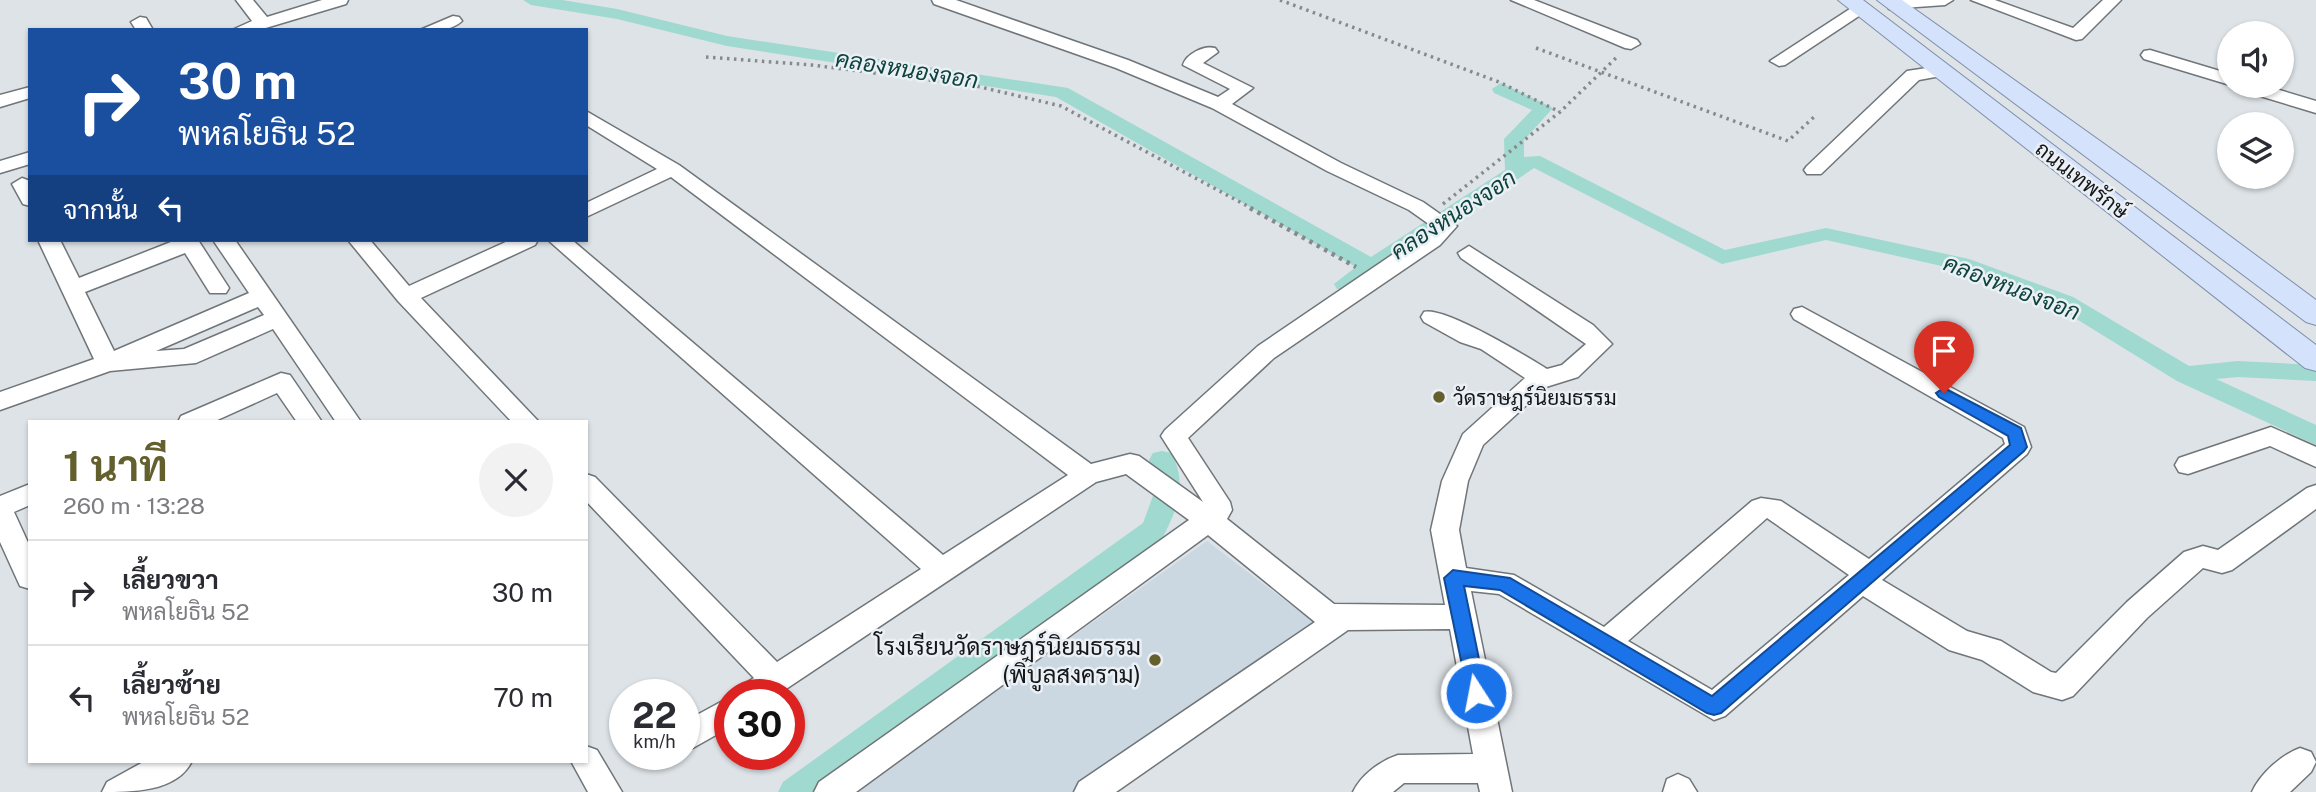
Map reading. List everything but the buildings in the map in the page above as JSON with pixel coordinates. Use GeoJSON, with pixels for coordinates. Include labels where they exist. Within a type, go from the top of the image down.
{"type":"FeatureCollection","features":[{"type":"Feature","properties":{"kind":"main road","name":"ถนนเทพรักษ์"},"geometry":{"type":"LineString","coordinates":[[1891,3],[2136,179],[2316,315]]}},
{"type":"Feature","properties":{"kind":"main road","name":"ถนนเทพรักษ์"},"geometry":{"type":"LineString","coordinates":[[1854,4],[2316,361]]}},
{"type":"Feature","properties":{"kind":"street"},"geometry":{"type":"LineString","coordinates":[[243,0],[263,23]]}},
{"type":"Feature","properties":{"kind":"street"},"geometry":{"type":"LineString","coordinates":[[247,28],[340,0]]}},
{"type":"Feature","properties":{"kind":"street"},"geometry":{"type":"LineString","coordinates":[[830,792],[1204,517],[1219,510],[1217,502],[1174,436],[1266,352],[1432,240],[1430,215],[1219,104],[1122,64],[940,0]]}},
{"type":"Feature","properties":{"kind":"street"},"geometry":{"type":"LineString","coordinates":[[1519,0],[1631,44]]}},
{"type":"Feature","properties":{"kind":"street"},"geometry":{"type":"LineString","coordinates":[[1891,3],[1945,0]]}},
{"type":"Feature","properties":{"kind":"street"},"geometry":{"type":"LineString","coordinates":[[1979,0],[2076,35],[2113,0]]}},
{"type":"Feature","properties":{"kind":"street"},"geometry":{"type":"LineString","coordinates":[[1780,61],[1854,4]]}},
{"type":"Feature","properties":{"kind":"street"},"geometry":{"type":"LineString","coordinates":[[434,28],[453,21]]}},
{"type":"Feature","properties":{"kind":"street"},"geometry":{"type":"LineString","coordinates":[[1209,52],[1192,62],[1192,65],[1244,88],[1219,104]]}},
{"type":"Feature","properties":{"kind":"street"},"geometry":{"type":"LineString","coordinates":[[2150,55],[2217,76]]}},
{"type":"Feature","properties":{"kind":"street"},"geometry":{"type":"LineString","coordinates":[[1814,170],[1913,75],[1940,71]]}},
{"type":"Feature","properties":{"kind":"street"},"geometry":{"type":"LineString","coordinates":[[0,101],[28,93]]}},
{"type":"Feature","properties":{"kind":"street"},"geometry":{"type":"LineString","coordinates":[[2286,98],[2316,107]]}},
{"type":"Feature","properties":{"kind":"street"},"geometry":{"type":"LineString","coordinates":[[588,118],[672,169],[1087,474]]}},
{"type":"Feature","properties":{"kind":"street"},"geometry":{"type":"LineString","coordinates":[[0,167],[28,159]]}},
{"type":"Feature","properties":{"kind":"street"},"geometry":{"type":"LineString","coordinates":[[588,210],[672,169]]}},
{"type":"Feature","properties":{"kind":"street"},"geometry":{"type":"LineString","coordinates":[[50,242],[108,363]]}},
{"type":"Feature","properties":{"kind":"street"},"geometry":{"type":"LineString","coordinates":[[72,289],[188,242],[218,288]]}},
{"type":"Feature","properties":{"kind":"street"},"geometry":{"type":"LineString","coordinates":[[225,242],[348,420]]}},
{"type":"Feature","properties":{"kind":"street"},"geometry":{"type":"LineString","coordinates":[[361,242],[406,296],[525,420]]}},
{"type":"Feature","properties":{"kind":"street"},"geometry":{"type":"LineString","coordinates":[[406,296],[523,242]]}},
{"type":"Feature","properties":{"kind":"street"},"geometry":{"type":"LineString","coordinates":[[561,242],[941,570]]}},
{"type":"Feature","properties":{"kind":"street"},"geometry":{"type":"LineString","coordinates":[[1369,792],[1398,769],[1494,780],[1445,530],[1455,481],[1472,440],[1529,387],[1543,378],[1570,371],[1600,343],[1469,253]]}},
{"type":"Feature","properties":{"kind":"street"},"geometry":{"type":"LineString","coordinates":[[0,401],[108,363],[263,296]]}},
{"type":"Feature","properties":{"kind":"street"},"geometry":{"type":"LineString","coordinates":[[1453,578],[1504,583],[1714,707],[2018,447],[2015,433],[1802,314]]}},
{"type":"Feature","properties":{"kind":"street"},"geometry":{"type":"LineString","coordinates":[[1432,317],[1468,337],[1489,343],[1543,378]]}},
{"type":"Feature","properties":{"kind":"street"},"geometry":{"type":"LineString","coordinates":[[108,363],[188,357],[278,318]]}},
{"type":"Feature","properties":{"kind":"street"},"geometry":{"type":"LineString","coordinates":[[194,420],[281,381],[309,420]]}},
{"type":"Feature","properties":{"kind":"street"},"geometry":{"type":"LineString","coordinates":[[2188,466],[2271,436],[2316,458]]}},
{"type":"Feature","properties":{"kind":"street"},"geometry":{"type":"LineString","coordinates":[[776,679],[1087,474],[1130,463],[1204,517],[1326,614],[1343,618],[1461,617]]}},
{"type":"Feature","properties":{"kind":"street"},"geometry":{"type":"LineString","coordinates":[[588,486],[757,679]]}},
{"type":"Feature","properties":{"kind":"street"},"geometry":{"type":"LineString","coordinates":[[28,495],[0,509],[28,573]]}},
{"type":"Feature","properties":{"kind":"street"},"geometry":{"type":"LineString","coordinates":[[1606,643],[1742,522],[1766,507],[1959,641],[1991,650],[2044,683],[2062,687],[2137,610],[2194,560],[2203,557],[2222,562],[2316,495]]}},
{"type":"Feature","properties":{"kind":"street"},"geometry":{"type":"LineString","coordinates":[[1090,792],[1343,618]]}},
{"type":"Feature","properties":{"kind":"street"},"geometry":{"type":"LineString","coordinates":[[2268,792],[2300,762]]}},
{"type":"Feature","properties":{"kind":"street"},"geometry":{"type":"LineString","coordinates":[[118,792],[172,763]]}},
{"type":"Feature","properties":{"kind":"street"},"geometry":{"type":"LineString","coordinates":[[588,763],[607,792]]}},
{"type":"Feature","properties":{"kind":"path"},"geometry":{"type":"LineString","coordinates":[[1280,0],[1499,82],[1560,112]]}},
{"type":"Feature","properties":{"kind":"path"},"geometry":{"type":"LineString","coordinates":[[1430,215],[1560,112],[1631,44]]}},
{"type":"Feature","properties":{"kind":"path"},"geometry":{"type":"LineString","coordinates":[[1536,48],[1788,141],[1814,117]]}},
{"type":"Feature","properties":{"kind":"path"},"geometry":{"type":"LineString","coordinates":[[706,57],[812,65],[976,86],[1061,106],[1375,276]]}},
{"type":"Feature","properties":{"kind":"shaded area","name":"โรงเรียนวัดราษฎร์นิยมธรรม (พิบูลสงคราม)"},"geometry":{"type":"Polygon","coordinates":[[[1207,541],[1320,627],[1074,792],[854,792],[1207,541]]]}},
{"type":"Feature","properties":{"kind":"waterway","name":"คลองหนองจอก"},"geometry":{"type":"LineString","coordinates":[[531,0],[617,14],[727,41],[1061,92],[1372,267]]}},
{"type":"Feature","properties":{"kind":"waterway"},"geometry":{"type":"LineString","coordinates":[[1501,89],[1544,108],[1514,139],[1515,172]]}},
{"type":"Feature","properties":{"kind":"waterway","name":"คลองหนองจอก"},"geometry":{"type":"LineString","coordinates":[[1515,172],[1533,160],[1722,257],[1826,234],[1961,264],[2065,302],[2186,375],[2316,436]]}},
{"type":"Feature","properties":{"kind":"waterway","name":"คลองหนองจอก"},"geometry":{"type":"LineString","coordinates":[[1372,267],[1515,172]]}},
{"type":"Feature","properties":{"kind":"waterway"},"geometry":{"type":"LineString","coordinates":[[1345,284],[1372,267]]}},
{"type":"Feature","properties":{"kind":"waterway"},"geometry":{"type":"LineString","coordinates":[[2188,374],[2238,369],[2316,373]]}},
{"type":"Feature","properties":{"kind":"waterway"},"geometry":{"type":"LineString","coordinates":[[794,792],[1153,530],[1166,496],[1167,479],[1162,460]]}},
{"type":"Feature","properties":{"kind":"place","name":"วัดราษฎร์นิยมธรรม"},"geometry":{"type":"Point","coordinates":[1439,397]}},
{"type":"Feature","properties":{"kind":"place","name":"โรงเรียนวัดราษฎร์นิยมธรรม (พิบูลสงคราม)"},"geometry":{"type":"Point","coordinates":[1155,660]}},
{"type":"Feature","properties":{"kind":"route"},"geometry":{"type":"LineString","coordinates":[[1476,693],[1453,578],[1504,583],[1714,707],[2018,447],[2015,433],[1944,393]]}}]}
